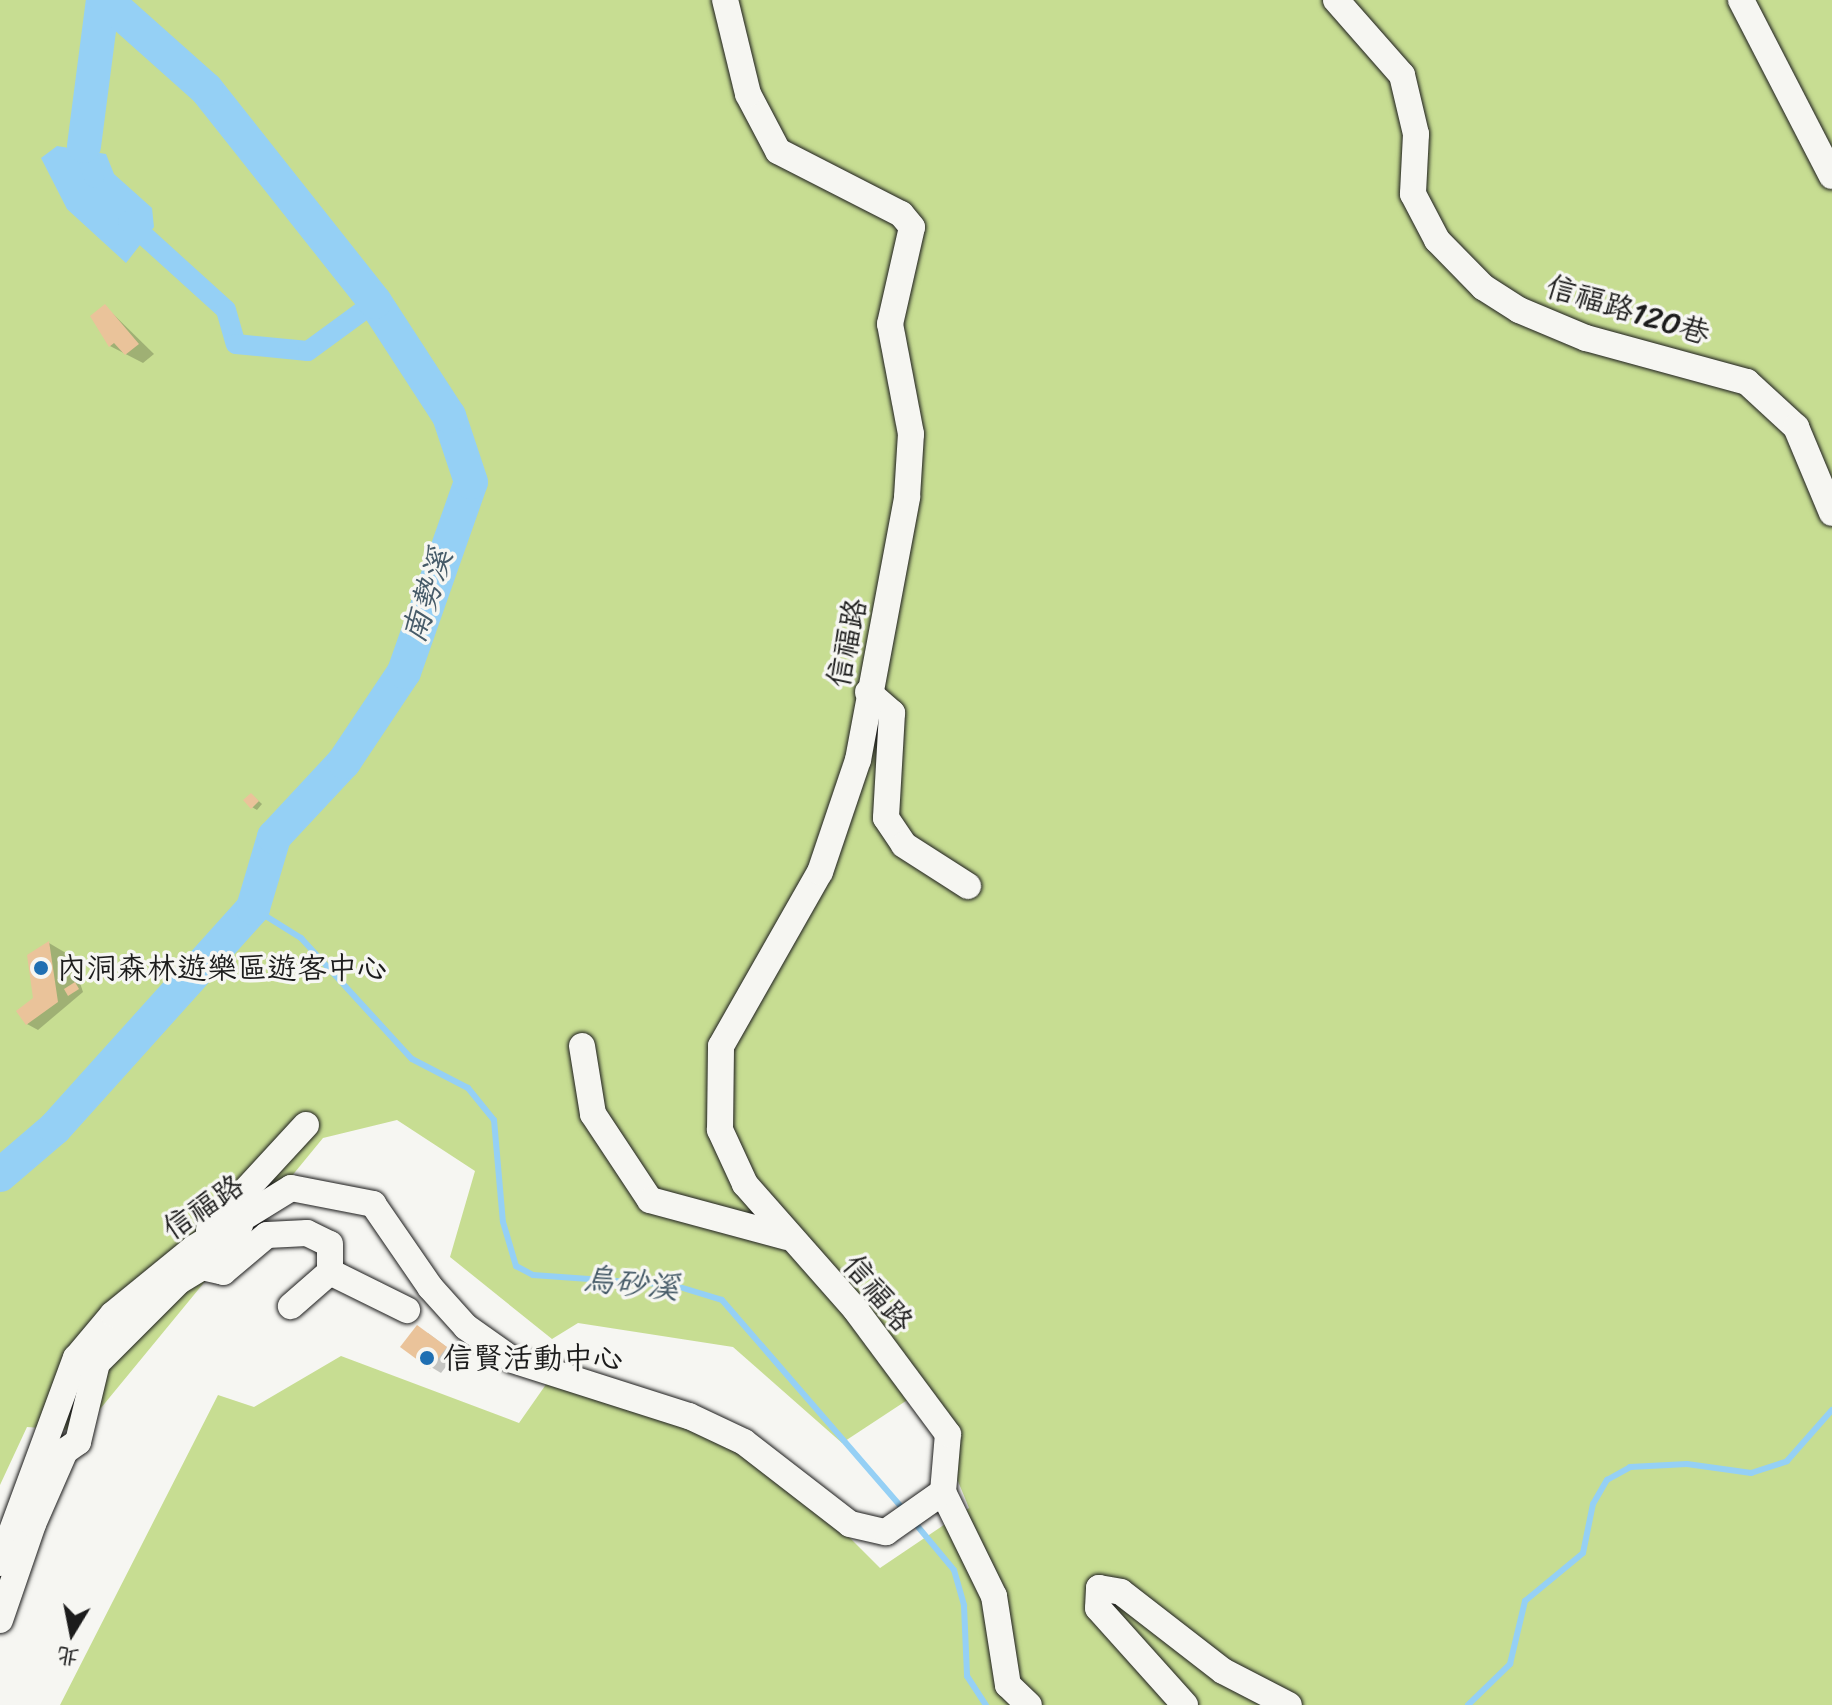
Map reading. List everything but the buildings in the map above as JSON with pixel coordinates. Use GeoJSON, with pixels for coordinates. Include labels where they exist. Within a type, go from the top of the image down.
{"type":"FeatureCollection","features":[{"type":"Feature","properties":{"kind":"street","name":"信福路"},"geometry":{"type":"LineString","coordinates":[[0,1563],[76,1358],[113,1314],[198,1258],[243,1218],[291,1188],[373,1204],[430,1287],[513,1360],[689,1416],[744,1442],[850,1524],[886,1532],[943,1492],[948,1434],[856,1310],[787,1237],[745,1184],[720,1130],[721,1046],[820,872],[847,807],[907,497],[911,434],[890,324],[912,227],[901,214],[778,151],[748,94],[725,0]]}},
{"type":"Feature","properties":{"kind":"street","name":"信福路120巷"},"geometry":{"type":"LineString","coordinates":[[1336,0],[1402,75],[1416,134],[1413,194],[1437,240],[1483,287],[1519,310],[1586,338],[1747,382],[1796,427],[1832,513]]}},
{"type":"Feature","properties":{"kind":"street"},"geometry":{"type":"LineString","coordinates":[[1741,0],[1832,176]]}},
{"type":"Feature","properties":{"kind":"street"},"geometry":{"type":"LineString","coordinates":[[868,692],[892,713],[886,818],[904,845],[968,886]]}},
{"type":"Feature","properties":{"kind":"street"},"geometry":{"type":"LineString","coordinates":[[582,1046],[593,1114],[650,1200],[787,1237]]}},
{"type":"Feature","properties":{"kind":"street"},"geometry":{"type":"LineString","coordinates":[[0,1620],[65,1451],[78,1442],[97,1363],[198,1258],[306,1125]]}},
{"type":"Feature","properties":{"kind":"street"},"geometry":{"type":"LineString","coordinates":[[198,1258],[223,1272],[267,1235],[307,1233],[330,1244],[330,1272],[291,1306]]}},
{"type":"Feature","properties":{"kind":"street"},"geometry":{"type":"LineString","coordinates":[[330,1272],[407,1310]]}},
{"type":"Feature","properties":{"kind":"street"},"geometry":{"type":"LineString","coordinates":[[943,1492],[994,1596],[1008,1685],[1029,1705]]}},
{"type":"Feature","properties":{"kind":"street"},"geometry":{"type":"LineString","coordinates":[[1185,1705],[1098,1608],[1099,1588],[1121,1592],[1223,1671],[1289,1705]]}},
{"type":"Feature","properties":{"kind":"green space"},"geometry":{"type":"Polygon","coordinates":[[[0,0],[1832,0],[1832,1705],[60,1705],[218,1395],[254,1407],[341,1356],[519,1423],[554,1373],[753,1441],[880,1568],[969,1508],[921,1391],[842,1443],[733,1347],[578,1323],[552,1339],[450,1257],[475,1171],[397,1120],[323,1138],[82,1431],[27,1427],[0,1485],[0,0]]]}},
{"type":"Feature","properties":{"kind":"water"},"geometry":{"type":"Polygon","coordinates":[[[57,146],[106,154],[114,174],[152,208],[154,227],[126,263],[67,209],[41,158],[57,146]]]}},
{"type":"Feature","properties":{"kind":"waterway"},"geometry":{"type":"LineString","coordinates":[[84,146],[103,0]]}},
{"type":"Feature","properties":{"kind":"waterway","name":"南勢溪"},"geometry":{"type":"LineString","coordinates":[[0,1175],[55,1128],[253,908],[274,837],[344,762],[404,672],[471,482],[449,416],[375,302],[206,89],[106,0]]}},
{"type":"Feature","properties":{"kind":"waterway"},"geometry":{"type":"LineString","coordinates":[[84,146],[94,177]]}},
{"type":"Feature","properties":{"kind":"waterway"},"geometry":{"type":"LineString","coordinates":[[128,221],[226,310],[236,344],[308,351],[375,302]]}},
{"type":"Feature","properties":{"kind":"waterway","name":"烏砂溪"},"geometry":{"type":"LineString","coordinates":[[253,908],[301,938],[412,1059],[468,1088],[494,1120],[503,1222],[516,1266],[533,1275],[673,1285],[722,1300],[905,1511]]}},
{"type":"Feature","properties":{"kind":"waterway"},"geometry":{"type":"LineString","coordinates":[[1468,1705],[1510,1664],[1525,1601],[1583,1553],[1593,1504],[1607,1480],[1630,1467],[1687,1464],[1751,1473],[1787,1461],[1832,1410]]}},
{"type":"Feature","properties":{"kind":"waterway","name":"烏砂溪"},"geometry":{"type":"LineString","coordinates":[[914,1522],[954,1570],[964,1606],[967,1676],[986,1705]]}},
{"type":"Feature","properties":{"kind":"place","name":"內洞森林遊樂區遊客中心"},"geometry":{"type":"Point","coordinates":[41,968]}},
{"type":"Feature","properties":{"kind":"place","name":"信賢活動中心"},"geometry":{"type":"Point","coordinates":[427,1358]}}]}
